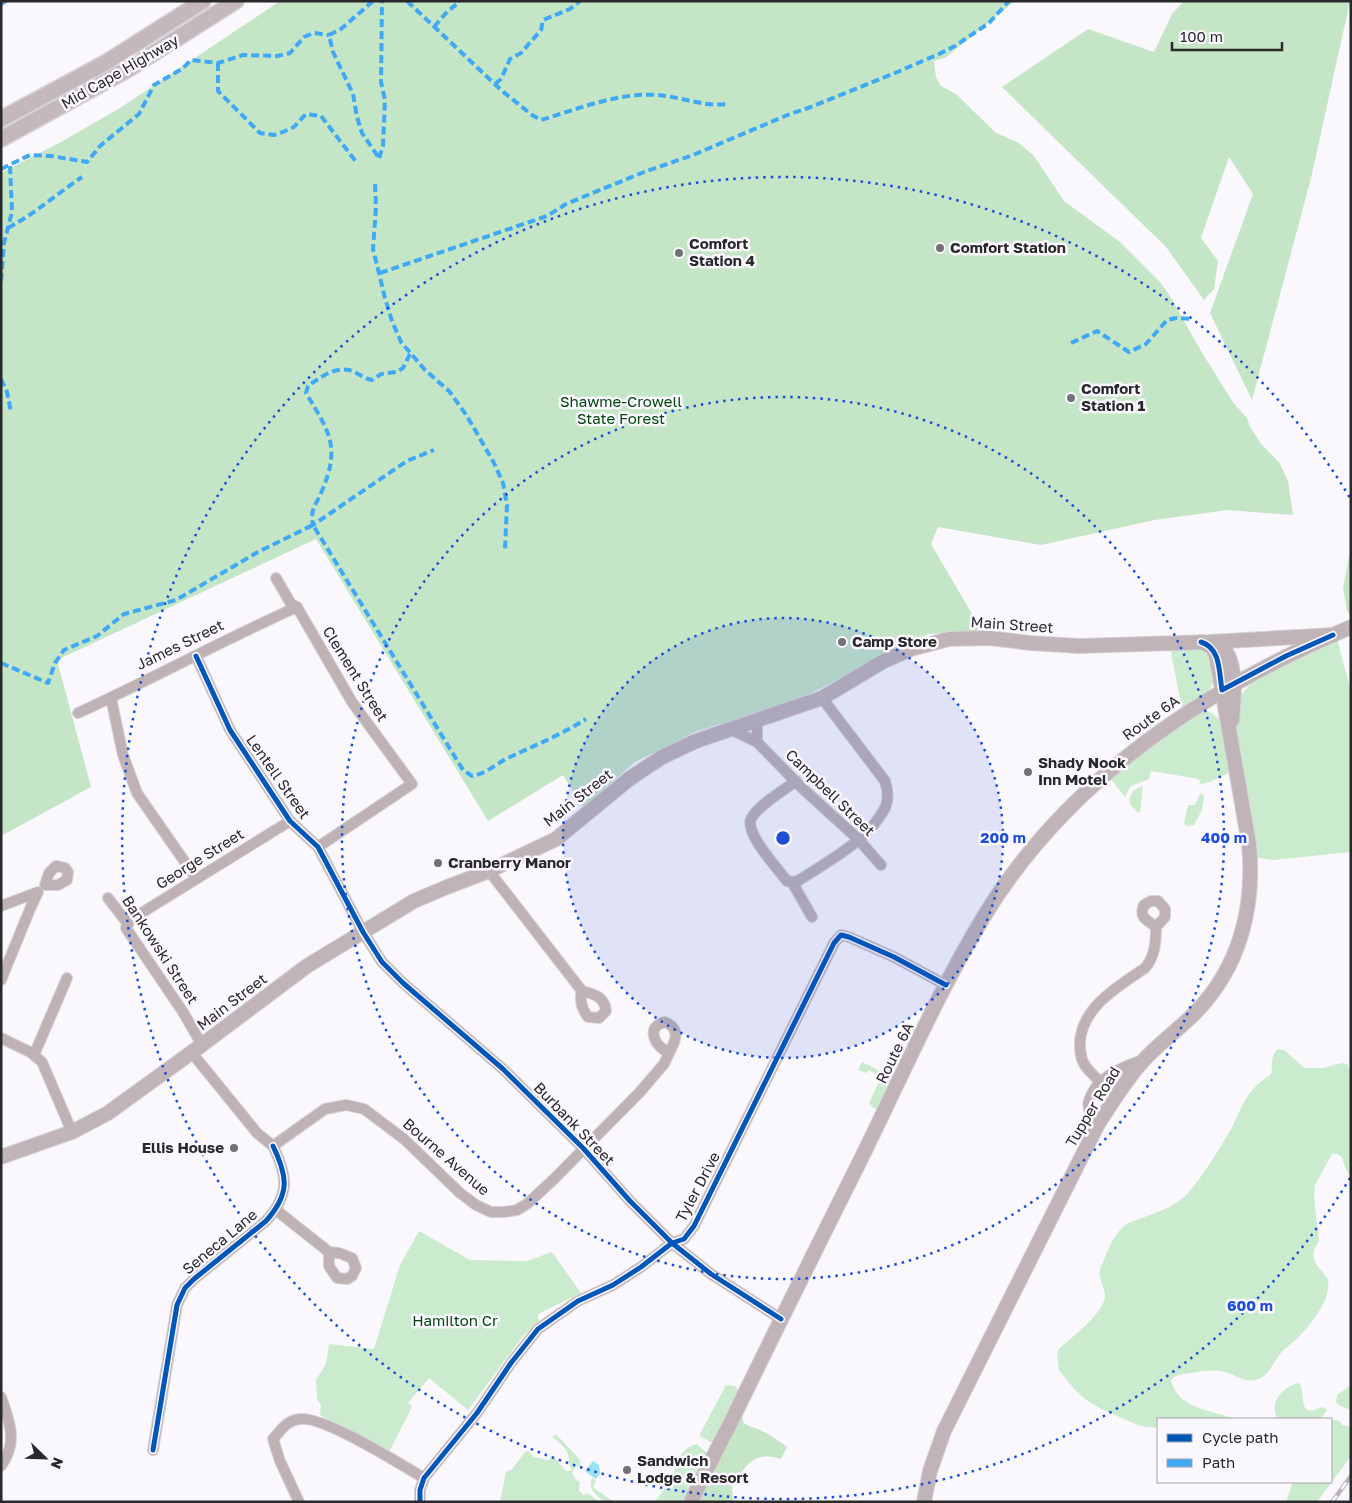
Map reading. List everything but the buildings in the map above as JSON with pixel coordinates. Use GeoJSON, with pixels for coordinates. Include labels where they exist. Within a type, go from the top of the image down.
{"type":"FeatureCollection","features":[{"type":"Feature","properties":{"kind":"highway","name":"Mid Cape Highway"},"geometry":{"type":"LineString","coordinates":[[1,119],[105,63],[203,1]]}},
{"type":"Feature","properties":{"kind":"highway","name":"Mid Cape Highway"},"geometry":{"type":"LineString","coordinates":[[1,139],[132,67],[236,1]]}},
{"type":"Feature","properties":{"kind":"main road","name":"Route 6A"},"geometry":{"type":"LineString","coordinates":[[691,1502],[946,985],[984,916],[1016,869],[1081,796],[1114,766],[1157,732],[1195,706],[1228,687],[1300,650],[1351,627]]}},
{"type":"Feature","properties":{"kind":"main road","name":"Main Street"},"geometry":{"type":"LineString","coordinates":[[1,1157],[72,1132],[108,1113],[307,966],[414,901],[489,871],[556,839],[653,762],[678,748],[822,698],[884,661],[911,649],[949,639],[990,638],[1079,646],[1333,635]]}},
{"type":"Feature","properties":{"kind":"main road"},"geometry":{"type":"LineString","coordinates":[[1206,642],[1215,652],[1228,687]]}},
{"type":"Feature","properties":{"kind":"main road","name":"Tupper Road"},"geometry":{"type":"LineString","coordinates":[[924,1502],[930,1471],[944,1431],[1098,1124],[1124,1084],[1143,1060],[1195,1012],[1211,994],[1230,964],[1246,919],[1250,893],[1251,864],[1227,721],[1228,687]]}},
{"type":"Feature","properties":{"kind":"main road","name":"Tupper Road"},"geometry":{"type":"LineString","coordinates":[[1228,687],[1231,737]]}},
{"type":"Feature","properties":{"kind":"main road"},"geometry":{"type":"LineString","coordinates":[[1195,706],[1210,708],[1218,712],[1227,721]]}},
{"type":"Feature","properties":{"kind":"street","name":"Clement Street"},"geometry":{"type":"LineString","coordinates":[[276,578],[291,604],[297,607],[352,702],[412,784],[318,847]]}},
{"type":"Feature","properties":{"kind":"street","name":"James Street"},"geometry":{"type":"LineString","coordinates":[[78,713],[297,607]]}},
{"type":"Feature","properties":{"kind":"street","name":"Lentell Street"},"geometry":{"type":"LineString","coordinates":[[196,656],[230,730],[290,821],[318,847],[363,932]]}},
{"type":"Feature","properties":{"kind":"street"},"geometry":{"type":"LineString","coordinates":[[111,698],[123,755],[136,793],[196,878]]}},
{"type":"Feature","properties":{"kind":"street"},"geometry":{"type":"LineString","coordinates":[[796,782],[759,809],[752,818],[750,825],[751,832],[770,860],[787,881],[792,882],[798,881],[858,839],[872,825],[885,807],[888,792],[885,781],[822,698]]}},
{"type":"Feature","properties":{"kind":"street"},"geometry":{"type":"LineString","coordinates":[[757,720],[757,742]]}},
{"type":"Feature","properties":{"kind":"street","name":"Campbell Street"},"geometry":{"type":"LineString","coordinates":[[730,729],[757,742],[796,782],[858,839],[881,865]]}},
{"type":"Feature","properties":{"kind":"street","name":"George Street"},"geometry":{"type":"LineString","coordinates":[[128,924],[130,920],[196,878],[290,821]]}},
{"type":"Feature","properties":{"kind":"street"},"geometry":{"type":"LineString","coordinates":[[489,871],[582,991]]}},
{"type":"Feature","properties":{"kind":"street"},"geometry":{"type":"LineString","coordinates":[[792,882],[812,917]]}},
{"type":"Feature","properties":{"kind":"street"},"geometry":{"type":"LineString","coordinates":[[1,906],[41,889],[30,909],[1,980]]}},
{"type":"Feature","properties":{"kind":"street","name":"Bankowski Street"},"geometry":{"type":"LineString","coordinates":[[108,898],[128,924],[126,928],[134,942],[183,1012],[197,1049]]}},
{"type":"Feature","properties":{"kind":"street"},"geometry":{"type":"LineString","coordinates":[[1100,1082],[1081,1058],[1083,1025],[1088,1015],[1100,1002],[1145,968],[1150,962],[1156,927]]}},
{"type":"Feature","properties":{"kind":"street","name":"Burbank Street"},"geometry":{"type":"LineString","coordinates":[[363,932],[382,962],[403,984],[503,1069],[583,1148],[630,1201],[672,1243],[711,1274],[781,1319]]}},
{"type":"Feature","properties":{"kind":"street","name":"Tyler Drive"},"geometry":{"type":"LineString","coordinates":[[420,1502],[420,1490],[424,1478],[477,1413],[511,1363],[538,1329],[578,1301],[613,1285],[627,1276],[672,1243],[684,1238],[694,1226],[834,942],[840,936],[849,936],[894,957],[946,985]]}},
{"type":"Feature","properties":{"kind":"street"},"geometry":{"type":"LineString","coordinates":[[34,1055],[67,978]]}},
{"type":"Feature","properties":{"kind":"street"},"geometry":{"type":"LineString","coordinates":[[1,1038],[34,1055],[42,1062],[72,1132]]}},
{"type":"Feature","properties":{"kind":"street"},"geometry":{"type":"LineString","coordinates":[[197,1049],[257,1133],[273,1146]]}},
{"type":"Feature","properties":{"kind":"street","name":"Bourne Avenue"},"geometry":{"type":"LineString","coordinates":[[273,1146],[325,1109],[346,1105],[364,1109],[404,1139],[460,1193],[476,1205],[491,1212],[505,1212],[528,1204],[639,1093],[664,1064],[671,1049]]}},
{"type":"Feature","properties":{"kind":"street"},"geometry":{"type":"LineString","coordinates":[[1098,1124],[1091,1117],[1088,1109],[1088,1099],[1100,1082],[1111,1073],[1143,1060]]}},
{"type":"Feature","properties":{"kind":"street","name":"Seneca Lane"},"geometry":{"type":"LineString","coordinates":[[154,1450],[174,1322],[181,1295],[194,1279],[266,1221],[276,1210],[283,1197],[285,1181],[282,1164],[273,1146]]}},
{"type":"Feature","properties":{"kind":"street"},"geometry":{"type":"LineString","coordinates":[[276,1210],[329,1252]]}},
{"type":"Feature","properties":{"kind":"street"},"geometry":{"type":"LineString","coordinates":[[1,1397],[9,1420],[11,1444],[7,1459],[1,1466]]}},
{"type":"Feature","properties":{"kind":"street"},"geometry":{"type":"LineString","coordinates":[[299,1502],[280,1461],[274,1439],[287,1423],[298,1419],[310,1418],[342,1432],[424,1478]]}},
{"type":"Feature","properties":{"kind":"green space","name":"Shawme-Crowell State Forest"},"geometry":{"type":"Polygon","coordinates":[[[280,1],[1015,1],[945,58],[934,61],[936,77],[941,86],[956,94],[996,133],[1019,143],[1034,156],[1064,201],[1120,242],[1160,282],[1232,401],[1247,418],[1250,427],[1262,445],[1279,462],[1288,481],[1293,515],[1228,510],[1155,520],[1041,545],[938,527],[931,544],[982,631],[929,634],[905,643],[816,691],[783,704],[695,732],[635,762],[583,807],[563,775],[488,821],[316,539],[57,660],[91,787],[1,836],[1,173],[61,142],[120,108],[280,1]]]}},
{"type":"Feature","properties":{"kind":"green space"},"geometry":{"type":"Polygon","coordinates":[[[1184,1],[1350,1],[1311,178],[1252,400],[1210,313],[1253,194],[1229,157],[1201,238],[1218,261],[1214,289],[1204,300],[1166,247],[1002,87],[1088,29],[1154,52],[1172,14],[1184,1]]]}},
{"type":"Feature","properties":{"kind":"green space"},"geometry":{"type":"Polygon","coordinates":[[[1351,546],[1351,615],[1347,611],[1343,588],[1351,546]]]}},
{"type":"Feature","properties":{"kind":"green space"},"geometry":{"type":"Polygon","coordinates":[[[1337,639],[1351,691],[1351,852],[1273,860],[1258,858],[1236,737],[1237,709],[1241,695],[1256,678],[1337,639]]]}},
{"type":"Feature","properties":{"kind":"green space"},"geometry":{"type":"Polygon","coordinates":[[[1170,647],[1203,647],[1210,652],[1213,674],[1211,687],[1201,697],[1182,709],[1170,647]]]}},
{"type":"Feature","properties":{"kind":"green space"},"geometry":{"type":"Polygon","coordinates":[[[1198,712],[1212,713],[1221,721],[1231,772],[1202,784],[1199,779],[1151,771],[1149,779],[1131,786],[1125,797],[1110,778],[1132,757],[1198,712]]]}},
{"type":"Feature","properties":{"kind":"green space"},"geometry":{"type":"Polygon","coordinates":[[[1142,786],[1140,812],[1138,813],[1130,804],[1129,799],[1133,791],[1142,786]]]}},
{"type":"Feature","properties":{"kind":"green space"},"geometry":{"type":"Polygon","coordinates":[[[1200,794],[1203,794],[1204,797],[1202,810],[1194,825],[1186,826],[1184,823],[1188,805],[1195,805],[1200,794]]]}},
{"type":"Feature","properties":{"kind":"green space"},"geometry":{"type":"Polygon","coordinates":[[[1278,1049],[1284,1050],[1305,1068],[1323,1068],[1341,1063],[1347,1064],[1351,1072],[1351,1178],[1341,1156],[1332,1154],[1315,1185],[1314,1196],[1319,1241],[1315,1247],[1313,1257],[1317,1266],[1328,1279],[1327,1295],[1320,1310],[1310,1324],[1280,1354],[1268,1372],[1262,1377],[1249,1380],[1213,1370],[1180,1375],[1171,1380],[1178,1395],[1189,1404],[1203,1410],[1234,1418],[1157,1418],[1157,1428],[1140,1426],[1101,1409],[1075,1390],[1059,1370],[1057,1355],[1059,1349],[1093,1317],[1103,1303],[1105,1292],[1100,1269],[1116,1235],[1128,1223],[1178,1202],[1188,1193],[1216,1154],[1250,1093],[1271,1074],[1275,1051],[1278,1049]]]}},
{"type":"Feature","properties":{"kind":"green space"},"geometry":{"type":"Polygon","coordinates":[[[862,1062],[893,1078],[879,1109],[873,1108],[869,1103],[879,1081],[875,1078],[874,1073],[869,1070],[866,1073],[858,1070],[862,1062]]]}},
{"type":"Feature","properties":{"kind":"green space","name":"Hamilton Cr"},"geometry":{"type":"Polygon","coordinates":[[[419,1231],[470,1260],[527,1261],[552,1252],[581,1293],[540,1313],[538,1316],[539,1321],[522,1337],[468,1410],[429,1378],[408,1403],[412,1407],[389,1452],[320,1415],[321,1405],[317,1399],[316,1380],[326,1364],[329,1344],[374,1349],[400,1265],[419,1231]]]}},
{"type":"Feature","properties":{"kind":"green space"},"geometry":{"type":"Polygon","coordinates":[[[1299,1383],[1305,1408],[1314,1410],[1322,1407],[1327,1410],[1322,1418],[1278,1418],[1275,1413],[1276,1401],[1283,1391],[1299,1383]]]}},
{"type":"Feature","properties":{"kind":"green space"},"geometry":{"type":"Polygon","coordinates":[[[726,1385],[735,1386],[739,1392],[715,1441],[711,1442],[701,1437],[700,1434],[726,1385]]]}},
{"type":"Feature","properties":{"kind":"green space"},"geometry":{"type":"Polygon","coordinates":[[[1351,1385],[1351,1410],[1340,1406],[1336,1402],[1337,1395],[1351,1385]]]}},
{"type":"Feature","properties":{"kind":"green space"},"geometry":{"type":"Polygon","coordinates":[[[741,1416],[745,1424],[769,1434],[787,1447],[781,1459],[764,1457],[752,1461],[732,1485],[733,1502],[698,1502],[741,1416]]]}},
{"type":"Feature","properties":{"kind":"green space"},"geometry":{"type":"Polygon","coordinates":[[[1332,1420],[1340,1421],[1342,1425],[1351,1427],[1351,1456],[1332,1482],[1332,1420]]]}},
{"type":"Feature","properties":{"kind":"green space"},"geometry":{"type":"Polygon","coordinates":[[[557,1435],[581,1461],[579,1467],[577,1466],[572,1472],[576,1480],[580,1482],[579,1490],[583,1495],[588,1493],[599,1502],[500,1502],[506,1472],[512,1469],[526,1451],[530,1452],[533,1457],[549,1460],[553,1457],[566,1471],[571,1471],[567,1451],[552,1436],[557,1435]]]}},
{"type":"Feature","properties":{"kind":"green space"},"geometry":{"type":"Polygon","coordinates":[[[697,1444],[707,1453],[686,1502],[655,1502],[672,1478],[682,1453],[697,1444]]]}},
{"type":"Feature","properties":{"kind":"green space"},"geometry":{"type":"Polygon","coordinates":[[[592,1478],[596,1481],[593,1486],[594,1488],[614,1502],[604,1502],[596,1494],[591,1486],[592,1478]]]}},
{"type":"Feature","properties":{"kind":"green space"},"geometry":{"type":"Polygon","coordinates":[[[1293,1483],[1331,1483],[1317,1502],[1286,1502],[1293,1483]]]}},
{"type":"Feature","properties":{"kind":"water"},"geometry":{"type":"Polygon","coordinates":[[[593,1461],[599,1465],[600,1473],[596,1479],[585,1471],[593,1461]]]}},
{"type":"Feature","properties":{"kind":"railway"},"geometry":{"type":"LineString","coordinates":[[1332,1502],[1351,1476]]}},
{"type":"Feature","properties":{"kind":"marked path"},"geometry":{"type":"LineString","coordinates":[[1,4],[6,1]]}},
{"type":"Feature","properties":{"kind":"marked path"},"geometry":{"type":"LineString","coordinates":[[373,1],[341,29],[329,35],[333,52],[353,94],[362,133],[379,158]]}},
{"type":"Feature","properties":{"kind":"marked path"},"geometry":{"type":"LineString","coordinates":[[379,158],[383,146],[385,100],[381,82],[382,1]]}},
{"type":"Feature","properties":{"kind":"marked path"},"geometry":{"type":"LineString","coordinates":[[407,1],[501,90],[541,120],[599,102],[628,96],[658,95],[701,103],[727,104]]}},
{"type":"Feature","properties":{"kind":"marked path"},"geometry":{"type":"LineString","coordinates":[[434,27],[460,1]]}},
{"type":"Feature","properties":{"kind":"marked path"},"geometry":{"type":"LineString","coordinates":[[495,84],[501,79],[510,59],[521,53],[541,30],[543,20],[570,9],[580,1]]}},
{"type":"Feature","properties":{"kind":"marked path"},"geometry":{"type":"LineString","coordinates":[[380,273],[547,216],[566,204],[644,172],[693,155],[939,54],[955,46],[989,23],[1009,1]]}},
{"type":"Feature","properties":{"kind":"marked path"},"geometry":{"type":"LineString","coordinates":[[1,169],[30,155],[51,156],[87,162],[100,146],[139,114],[154,85],[182,69],[191,60],[218,63],[243,55],[277,56],[290,53],[304,37],[314,33],[329,35]]}},
{"type":"Feature","properties":{"kind":"marked path"},"geometry":{"type":"LineString","coordinates":[[218,63],[218,91],[260,133],[274,135],[283,132],[294,127],[306,114],[321,116],[357,163]]}},
{"type":"Feature","properties":{"kind":"marked path"},"geometry":{"type":"LineString","coordinates":[[1,281],[4,243],[12,212],[10,166]]}},
{"type":"Feature","properties":{"kind":"marked path"},"geometry":{"type":"LineString","coordinates":[[8,228],[82,177]]}},
{"type":"Feature","properties":{"kind":"marked path"},"geometry":{"type":"LineString","coordinates":[[375,184],[376,207],[373,249],[392,321],[401,342],[425,370],[449,391],[467,416],[494,463],[503,483],[507,505],[505,550]]}},
{"type":"Feature","properties":{"kind":"marked path"},"geometry":{"type":"LineString","coordinates":[[1071,343],[1097,331],[1129,352],[1146,344],[1167,320],[1176,318],[1193,319]]}},
{"type":"Feature","properties":{"kind":"marked path"},"geometry":{"type":"LineString","coordinates":[[410,354],[403,368],[396,372],[381,374],[372,380],[343,369],[327,374],[308,386],[306,393],[327,430],[331,452],[327,477],[313,512],[313,525],[407,461],[434,450]]}},
{"type":"Feature","properties":{"kind":"marked path"},"geometry":{"type":"LineString","coordinates":[[1,379],[7,392],[11,412]]}},
{"type":"Feature","properties":{"kind":"marked path"},"geometry":{"type":"LineString","coordinates":[[1,663],[48,683],[55,663],[64,650],[97,636],[124,614],[176,600],[258,552],[313,525],[463,770],[472,776],[481,773],[586,719]]}},
{"type":"Feature","properties":{"kind":"cycle path"},"geometry":{"type":"LineString","coordinates":[[1201,642],[1208,645],[1216,655],[1222,690],[1286,656],[1333,635]]}},
{"type":"Feature","properties":{"kind":"cycle path"},"geometry":{"type":"LineString","coordinates":[[196,656],[230,730],[290,821],[318,847],[363,932],[382,962],[403,983],[503,1069],[583,1148],[630,1201],[672,1243],[711,1274],[781,1319]]}},
{"type":"Feature","properties":{"kind":"cycle path"},"geometry":{"type":"LineString","coordinates":[[420,1502],[420,1490],[424,1478],[477,1413],[511,1363],[538,1329],[578,1301],[613,1285],[641,1267],[672,1243],[684,1239],[694,1226],[834,943],[841,935],[894,957],[946,985]]}},
{"type":"Feature","properties":{"kind":"cycle path"},"geometry":{"type":"LineString","coordinates":[[153,1450],[177,1305],[185,1288],[194,1279],[266,1221],[274,1211],[283,1194],[284,1176],[273,1146]]}},
{"type":"Feature","properties":{"kind":"place","name":"Comfort Station"},"geometry":{"type":"Point","coordinates":[940,248]}},
{"type":"Feature","properties":{"kind":"place","name":"Comfort Station 4"},"geometry":{"type":"Point","coordinates":[679,253]}},
{"type":"Feature","properties":{"kind":"place","name":"Comfort Station 1"},"geometry":{"type":"Point","coordinates":[1071,398]}},
{"type":"Feature","properties":{"kind":"place","name":"Camp Store"},"geometry":{"type":"Point","coordinates":[842,642]}},
{"type":"Feature","properties":{"kind":"place","name":"Shady Nook Inn Motel"},"geometry":{"type":"Point","coordinates":[1028,772]}},
{"type":"Feature","properties":{"kind":"place","name":"Cranberry Manor"},"geometry":{"type":"Point","coordinates":[438,863]}},
{"type":"Feature","properties":{"kind":"place","name":"Ellis House"},"geometry":{"type":"Point","coordinates":[234,1148]}},
{"type":"Feature","properties":{"kind":"place","name":"Sandwich Lodge & Resort"},"geometry":{"type":"Point","coordinates":[627,1470]}}]}
